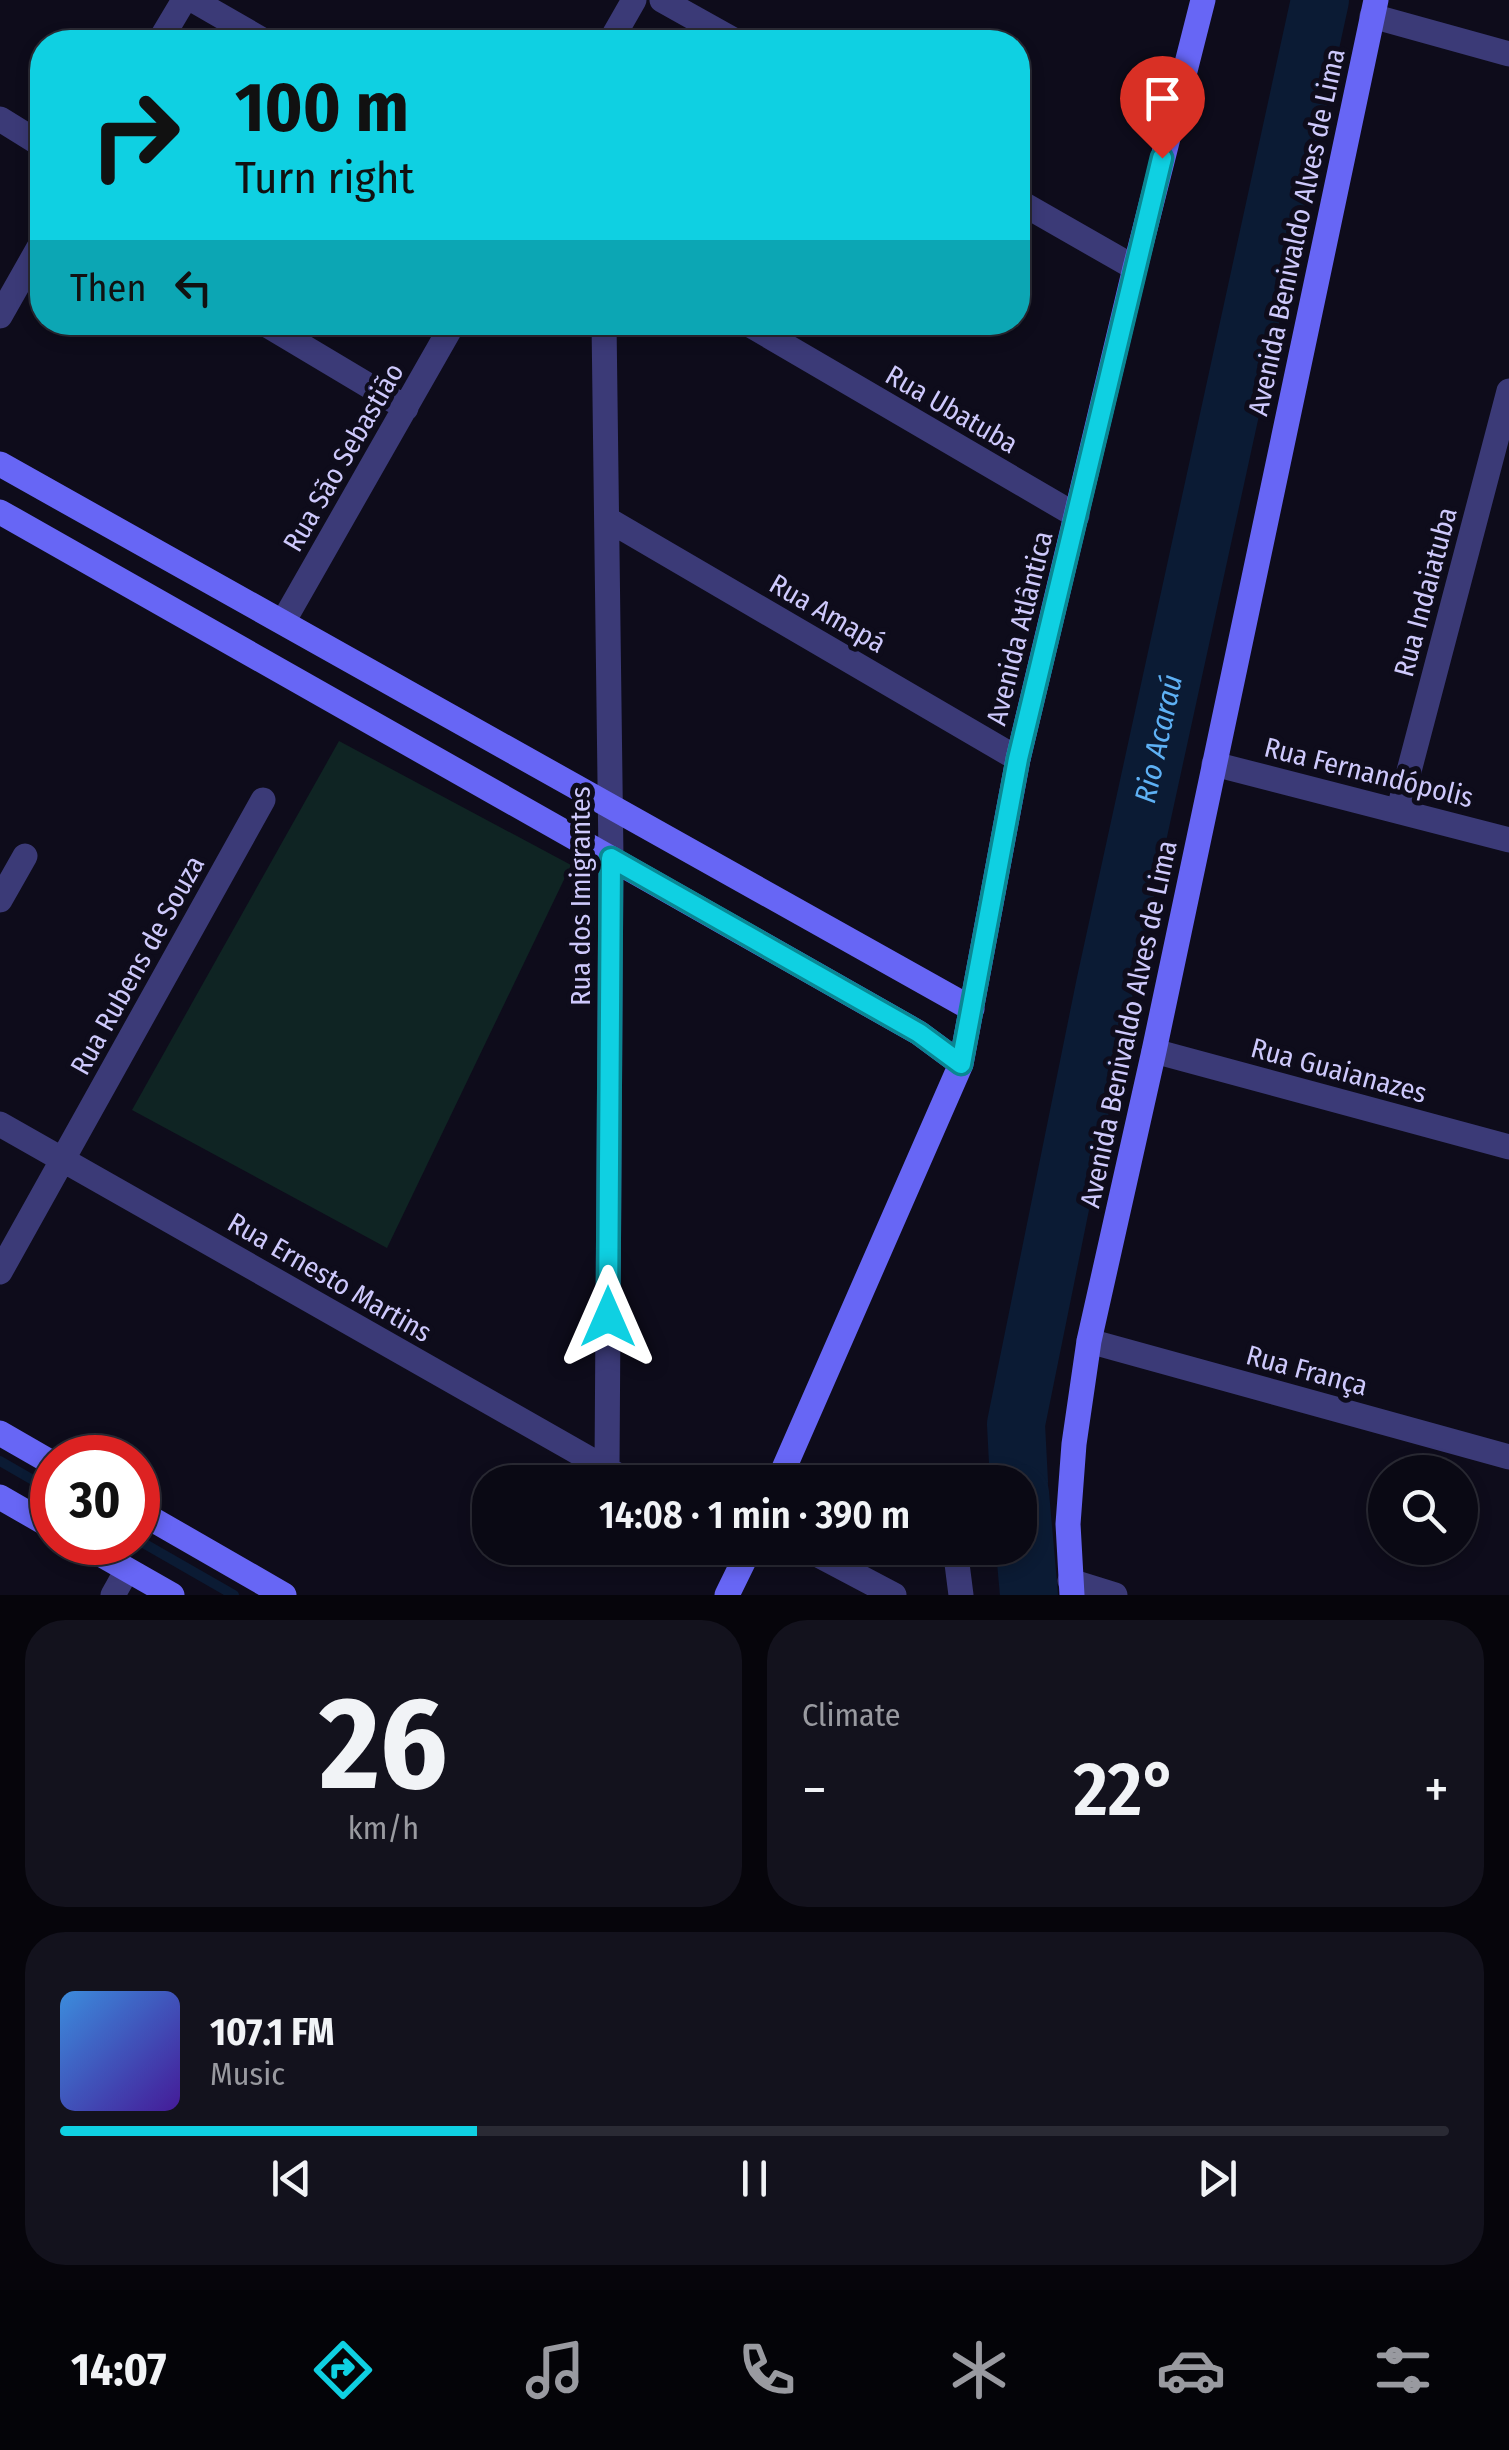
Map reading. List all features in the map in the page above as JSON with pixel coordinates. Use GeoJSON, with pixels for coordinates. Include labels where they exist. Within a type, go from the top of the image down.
{"type":"FeatureCollection","features":[{"type":"Feature","properties":{"kind":"street"},"geometry":{"type":"LineString","coordinates":[[166,30],[184,0]]}},
{"type":"Feature","properties":{"kind":"street"},"geometry":{"type":"LineString","coordinates":[[193,0],[245,30]]}},
{"type":"Feature","properties":{"kind":"street"},"geometry":{"type":"LineString","coordinates":[[617,30],[634,0]]}},
{"type":"Feature","properties":{"kind":"street"},"geometry":{"type":"LineString","coordinates":[[662,0],[716,30]]}},
{"type":"Feature","properties":{"kind":"street","name":"Avenida Atlântica"},"geometry":{"type":"LineString","coordinates":[[785,1465],[961,1064],[1018,759],[1194,4]]}},
{"type":"Feature","properties":{"kind":"street"},"geometry":{"type":"LineString","coordinates":[[1374,8],[1509,54]]}},
{"type":"Feature","properties":{"kind":"street","name":"Avenida Benivaldo Alves de Lima"},"geometry":{"type":"LineString","coordinates":[[1071,1588],[1068,1524],[1074,1444],[1089,1341],[1374,8]]}},
{"type":"Feature","properties":{"kind":"street"},"geometry":{"type":"LineString","coordinates":[[0,119],[30,137]]}},
{"type":"Feature","properties":{"kind":"street"},"geometry":{"type":"LineString","coordinates":[[1030,209],[1134,268]]}},
{"type":"Feature","properties":{"kind":"street"},"geometry":{"type":"LineString","coordinates":[[0,316],[30,263]]}},
{"type":"Feature","properties":{"kind":"street"},"geometry":{"type":"LineString","coordinates":[[284,335],[406,408]]}},
{"type":"Feature","properties":{"kind":"street","name":"Rua São Sebastião"},"geometry":{"type":"LineString","coordinates":[[283,622],[447,335]]}},
{"type":"Feature","properties":{"kind":"street","name":"Rua dos Imigrantes"},"geometry":{"type":"LineString","coordinates":[[604,335],[611,858],[607,1465]]}},
{"type":"Feature","properties":{"kind":"street","name":"Rua Ubatuba"},"geometry":{"type":"LineString","coordinates":[[767,335],[1077,516]]}},
{"type":"Feature","properties":{"kind":"street","name":"Rua Indaiatuba"},"geometry":{"type":"LineString","coordinates":[[1399,810],[1509,391]]}},
{"type":"Feature","properties":{"kind":"street"},"geometry":{"type":"LineString","coordinates":[[0,464],[972,1009]]}},
{"type":"Feature","properties":{"kind":"street"},"geometry":{"type":"LineString","coordinates":[[0,512],[919,1033],[961,1064]]}},
{"type":"Feature","properties":{"kind":"street","name":"Rua Amapá"},"geometry":{"type":"LineString","coordinates":[[606,519],[1018,759]]}},
{"type":"Feature","properties":{"kind":"street","name":"Rua Fernandópolis"},"geometry":{"type":"LineString","coordinates":[[1214,764],[1509,840]]}},
{"type":"Feature","properties":{"kind":"street","name":"Rua Rubens de Souza"},"geometry":{"type":"LineString","coordinates":[[0,1272],[262,800]]}},
{"type":"Feature","properties":{"kind":"street"},"geometry":{"type":"LineString","coordinates":[[0,900],[25,856]]}},
{"type":"Feature","properties":{"kind":"street","name":"Rua Guaianazes"},"geometry":{"type":"LineString","coordinates":[[1154,1051],[1509,1148]]}},
{"type":"Feature","properties":{"kind":"street","name":"Rua Ernesto Martins"},"geometry":{"type":"LineString","coordinates":[[0,1124],[598,1465]]}},
{"type":"Feature","properties":{"kind":"street","name":"Rua França"},"geometry":{"type":"LineString","coordinates":[[1089,1341],[1509,1457]]}},
{"type":"Feature","properties":{"kind":"street"},"geometry":{"type":"LineString","coordinates":[[0,1433],[30,1450]]}},
{"type":"Feature","properties":{"kind":"street"},"geometry":{"type":"LineString","coordinates":[[0,1497],[30,1514]]}},
{"type":"Feature","properties":{"kind":"street"},"geometry":{"type":"LineString","coordinates":[[160,1524],[284,1595]]}},
{"type":"Feature","properties":{"kind":"street"},"geometry":{"type":"LineString","coordinates":[[119,1565],[172,1595]]}},
{"type":"Feature","properties":{"kind":"street"},"geometry":{"type":"LineString","coordinates":[[727,1595],[740,1565]]}},
{"type":"Feature","properties":{"kind":"street"},"geometry":{"type":"LineString","coordinates":[[837,1565],[894,1595]]}},
{"type":"Feature","properties":{"kind":"street"},"geometry":{"type":"LineString","coordinates":[[957,1565],[961,1595]]}},
{"type":"Feature","properties":{"kind":"street"},"geometry":{"type":"LineString","coordinates":[[113,1595],[127,1570]]}},
{"type":"Feature","properties":{"kind":"street"},"geometry":{"type":"LineString","coordinates":[[1071,1588],[1115,1595]]}},
{"type":"Feature","properties":{"kind":"green space"},"geometry":{"type":"Polygon","coordinates":[[[339,741],[571,865],[387,1248],[132,1110],[339,741]]]}},
{"type":"Feature","properties":{"kind":"waterway","name":"Rio Acaraú"},"geometry":{"type":"LineString","coordinates":[[1018,1465],[1016,1424],[1105,985],[1320,0]]}},
{"type":"Feature","properties":{"kind":"waterway"},"geometry":{"type":"LineString","coordinates":[[0,1461],[30,1478]]}},
{"type":"Feature","properties":{"kind":"waterway"},"geometry":{"type":"LineString","coordinates":[[160,1553],[234,1595]]}},
{"type":"Feature","properties":{"kind":"waterway","name":"Rio Acaraú"},"geometry":{"type":"LineString","coordinates":[[1026,1565],[1029,1595]]}},
{"type":"Feature","properties":{"kind":"route"},"geometry":{"type":"LineString","coordinates":[[608,1317],[611,858],[919,1033],[961,1064],[1018,759],[1162,158]]}}]}
